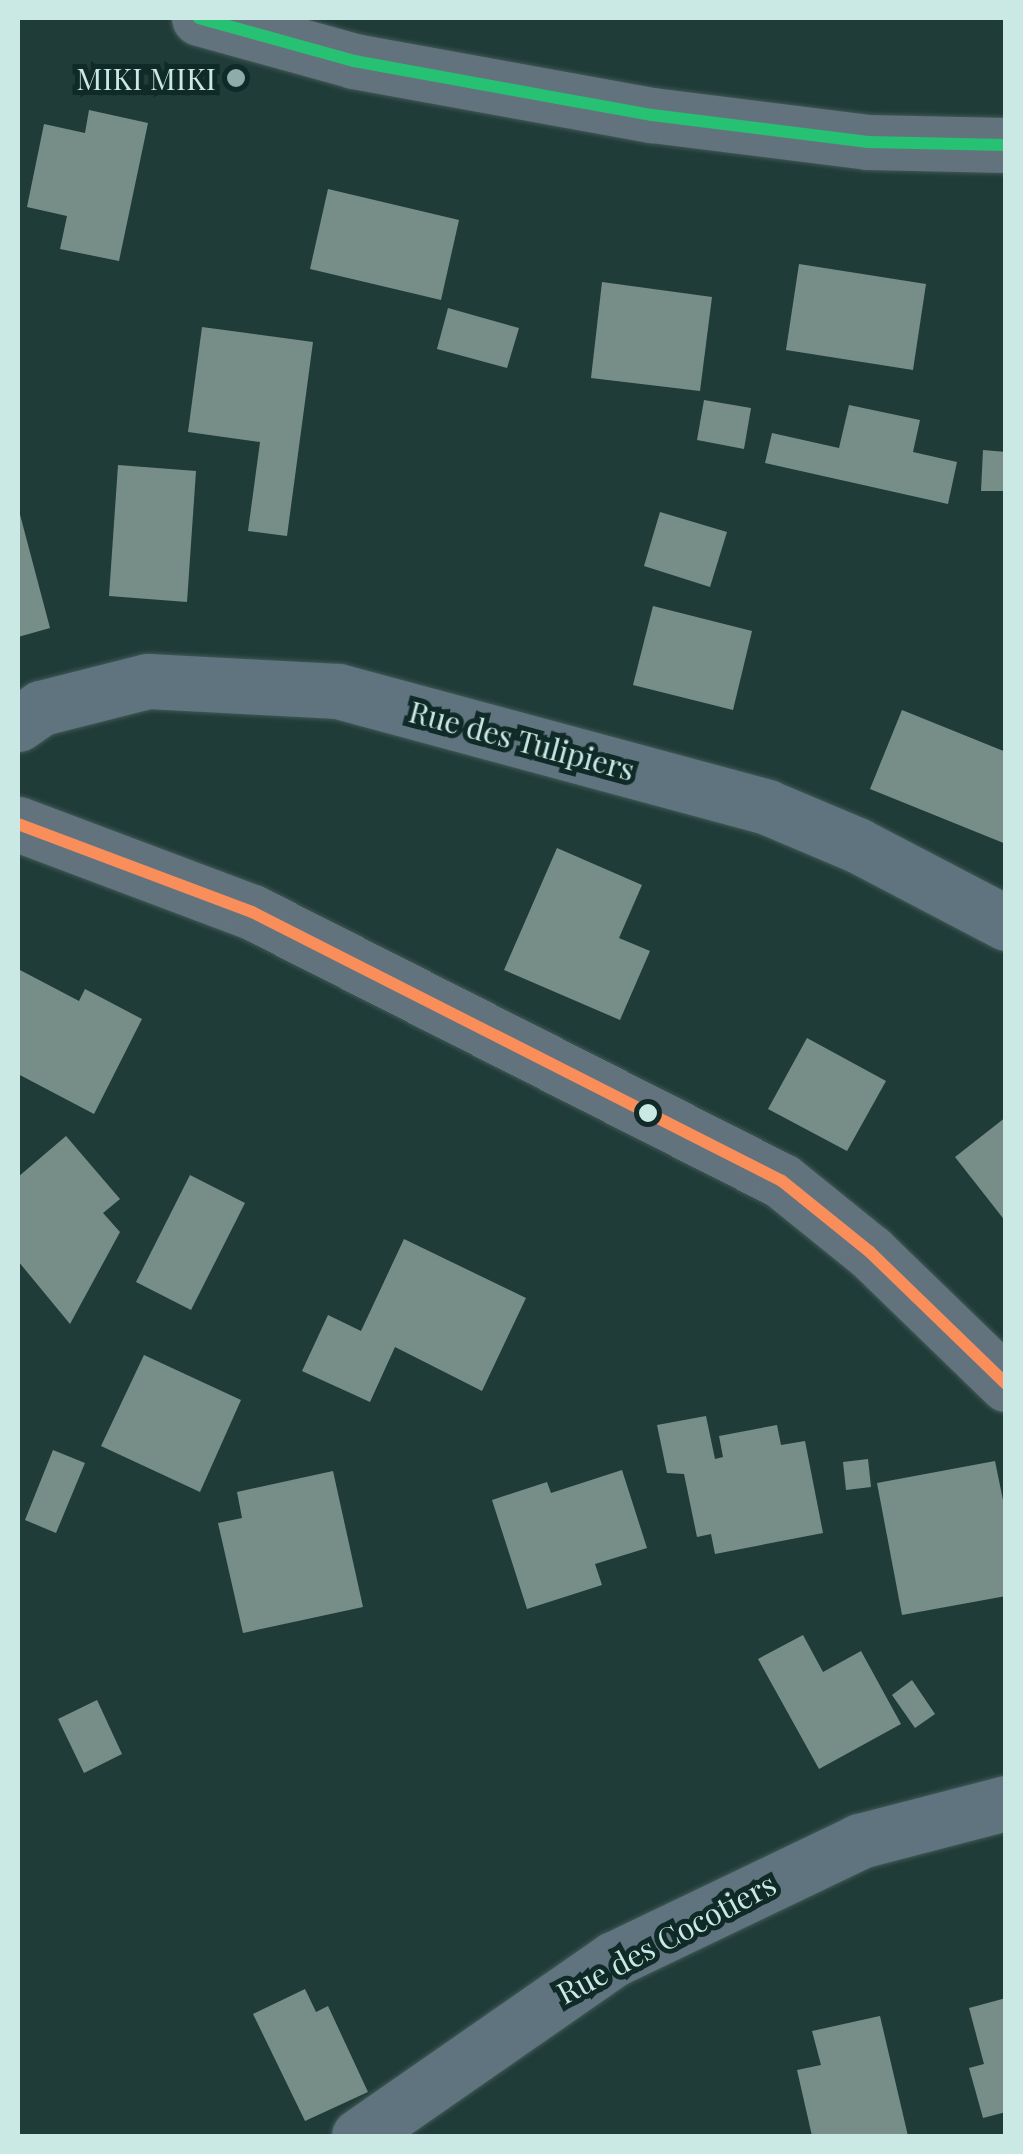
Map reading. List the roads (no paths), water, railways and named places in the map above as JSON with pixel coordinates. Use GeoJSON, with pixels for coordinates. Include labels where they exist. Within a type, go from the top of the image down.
{"type":"FeatureCollection","features":[{"type":"Feature","properties":{"kind":"street"},"geometry":{"type":"LineString","coordinates":[[199,18],[354,60],[652,115],[868,142],[1006,145]]}},
{"type":"Feature","properties":{"kind":"street","name":"Rue des Tulipiers"},"geometry":{"type":"LineString","coordinates":[[18,724],[41,708],[148,681],[338,690],[767,806],[857,844],[1006,923]]}},
{"type":"Feature","properties":{"kind":"street"},"geometry":{"type":"LineString","coordinates":[[18,824],[252,912],[782,1181],[870,1252],[1006,1384]]}},
{"type":"Feature","properties":{"kind":"street","name":"Rue des Cocotiers"},"geometry":{"type":"LineString","coordinates":[[359,2136],[614,1959],[860,1840],[1006,1803]]}},
{"type":"Feature","properties":{"kind":"place","name":"MIKI MIKI"},"geometry":{"type":"Point","coordinates":[236,78]}}]}
